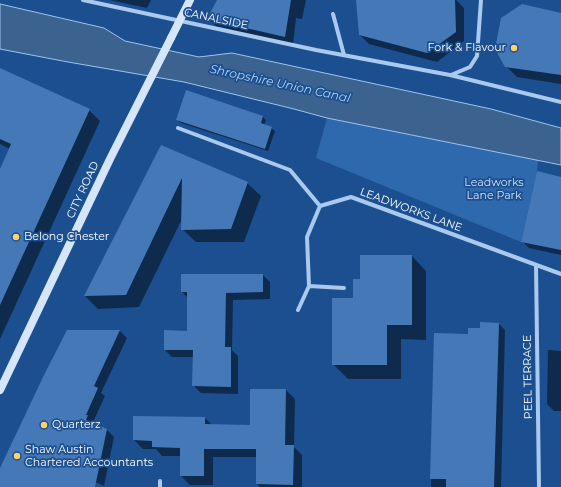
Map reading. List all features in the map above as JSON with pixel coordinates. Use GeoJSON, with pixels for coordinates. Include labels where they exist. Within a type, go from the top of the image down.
{"type":"FeatureCollection","features":[{"type":"Feature","properties":{"kind":"street","name":"CANALSIDE"},"geometry":{"type":"LineString","coordinates":[[83,0],[316,50],[450,75],[561,102]]}},
{"type":"Feature","properties":{"kind":"street","name":"CITY ROAD"},"geometry":{"type":"LineString","coordinates":[[0,390],[120,139],[190,0]]}},
{"type":"Feature","properties":{"kind":"street"},"geometry":{"type":"LineString","coordinates":[[450,75],[470,67],[477,56],[481,0]]}},
{"type":"Feature","properties":{"kind":"street"},"geometry":{"type":"LineString","coordinates":[[333,14],[344,55]]}},
{"type":"Feature","properties":{"kind":"street"},"geometry":{"type":"LineString","coordinates":[[178,128],[290,170],[320,206],[307,237],[309,286],[298,310]]}},
{"type":"Feature","properties":{"kind":"street","name":"LEADWORKS LANE"},"geometry":{"type":"LineString","coordinates":[[320,206],[351,197],[561,274]]}},
{"type":"Feature","properties":{"kind":"street","name":"PEEL TERRACE"},"geometry":{"type":"LineString","coordinates":[[536,266],[539,487]]}},
{"type":"Feature","properties":{"kind":"street"},"geometry":{"type":"LineString","coordinates":[[309,286],[344,288]]}},
{"type":"Feature","properties":{"kind":"street"},"geometry":{"type":"LineString","coordinates":[[160,481],[160,487]]}},
{"type":"Feature","properties":{"kind":"green space","name":"Leadworks Lane Park"},"geometry":{"type":"Polygon","coordinates":[[[327,118],[538,160],[537,171],[521,242],[316,158],[327,118]]]}},
{"type":"Feature","properties":{"kind":"water","name":"Shropshire Union Canal"},"geometry":{"type":"Polygon","coordinates":[[[0,4],[104,28],[125,41],[199,57],[232,53],[491,109],[561,128],[561,165],[327,118],[184,82],[0,49],[0,4]]]}},
{"type":"Feature","properties":{"kind":"building"},"geometry":{"type":"Polygon","coordinates":[[[217,0],[291,0],[285,37],[207,19],[217,0]]]}},
{"type":"Feature","properties":{"kind":"building"},"geometry":{"type":"Polygon","coordinates":[[[356,0],[455,0],[456,32],[427,53],[359,35],[356,0]]]}},
{"type":"Feature","properties":{"kind":"building"},"geometry":{"type":"Polygon","coordinates":[[[522,4],[561,13],[561,75],[505,67],[495,49],[501,18],[522,4]]]}},
{"type":"Feature","properties":{"kind":"building","name":"Belong Chester"},"geometry":{"type":"Polygon","coordinates":[[[0,68],[90,109],[0,305],[0,169],[11,144],[0,139],[0,68]]]}},
{"type":"Feature","properties":{"kind":"building"},"geometry":{"type":"Polygon","coordinates":[[[186,90],[263,116],[261,123],[272,127],[265,149],[176,120],[186,90]]]}},
{"type":"Feature","properties":{"kind":"building"},"geometry":{"type":"Polygon","coordinates":[[[161,145],[248,182],[231,229],[181,230],[182,178],[126,295],[84,296],[161,145]]]}},
{"type":"Feature","properties":{"kind":"building"},"geometry":{"type":"Polygon","coordinates":[[[537,171],[561,177],[561,250],[521,242],[537,171]]]}},
{"type":"Feature","properties":{"kind":"building"},"geometry":{"type":"Polygon","coordinates":[[[360,255],[412,255],[412,325],[387,325],[387,365],[332,365],[332,298],[353,298],[353,279],[360,279],[360,255]]]}},
{"type":"Feature","properties":{"kind":"building"},"geometry":{"type":"Polygon","coordinates":[[[181,274],[263,274],[263,292],[226,293],[225,347],[231,347],[231,387],[192,386],[193,350],[164,350],[164,330],[187,331],[187,292],[181,292],[181,274]]]}},
{"type":"Feature","properties":{"kind":"building"},"geometry":{"type":"Polygon","coordinates":[[[480,322],[499,323],[494,487],[446,487],[446,479],[430,479],[434,333],[468,334],[468,328],[480,328],[480,322]]]}},
{"type":"Feature","properties":{"kind":"building"},"geometry":{"type":"Polygon","coordinates":[[[67,330],[120,330],[94,386],[98,388],[86,415],[88,415],[86,420],[107,429],[95,487],[0,487],[0,468],[67,330]]]}},
{"type":"Feature","properties":{"kind":"building"},"geometry":{"type":"Polygon","coordinates":[[[250,389],[286,389],[285,445],[294,445],[293,485],[256,484],[256,449],[204,449],[204,476],[180,476],[180,448],[152,447],[152,441],[133,440],[133,416],[205,417],[205,424],[250,425],[250,389]]]}},
{"type":"Feature","properties":{"kind":"place","name":"Fork & Flavour"},"geometry":{"type":"Point","coordinates":[514,48]}},
{"type":"Feature","properties":{"kind":"place","name":"Belong Chester"},"geometry":{"type":"Point","coordinates":[16,237]}},
{"type":"Feature","properties":{"kind":"place","name":"Quarterz"},"geometry":{"type":"Point","coordinates":[44,425]}},
{"type":"Feature","properties":{"kind":"place","name":"Shaw Austin Chartered Accountants"},"geometry":{"type":"Point","coordinates":[17,456]}}]}
